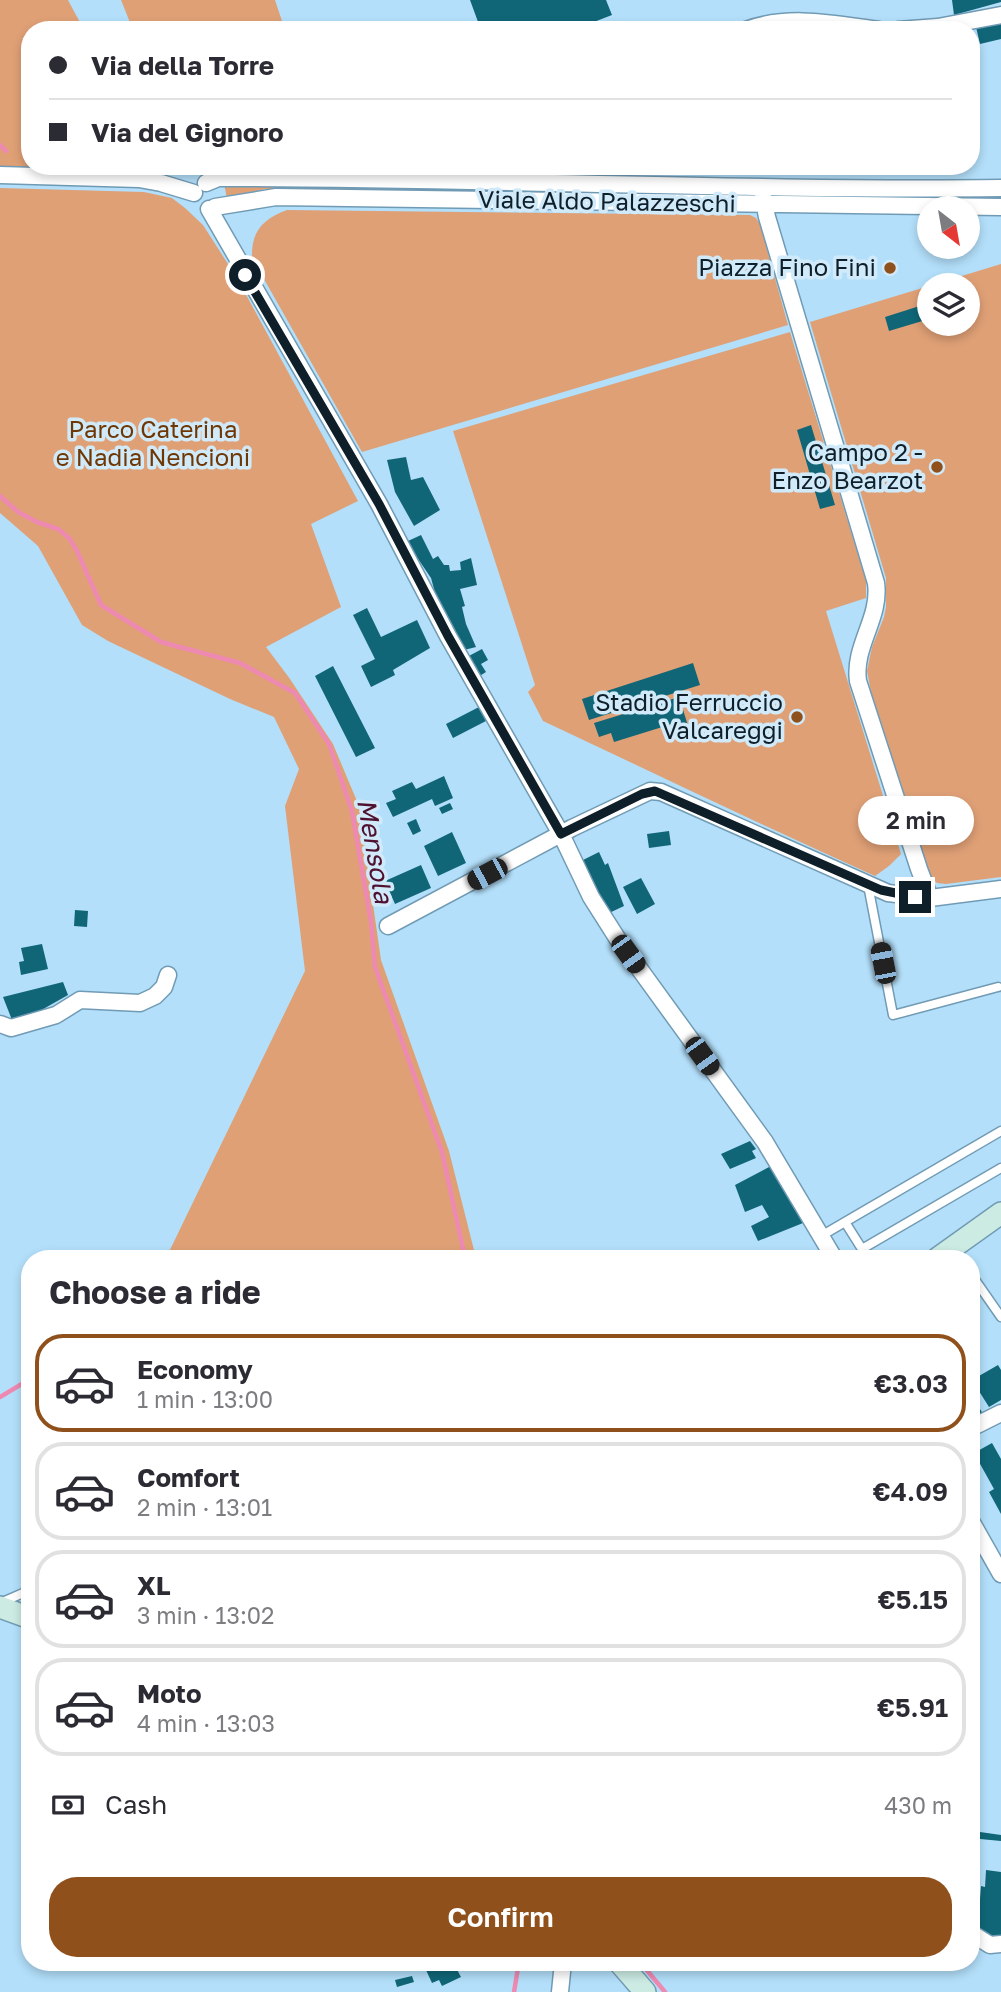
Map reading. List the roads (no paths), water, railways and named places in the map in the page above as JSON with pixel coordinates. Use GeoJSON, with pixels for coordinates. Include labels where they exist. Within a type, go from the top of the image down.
{"type":"FeatureCollection","features":[{"type":"Feature","properties":{"kind":"street"},"geometry":{"type":"LineString","coordinates":[[970,21],[1001,15]]}},
{"type":"Feature","properties":{"kind":"street"},"geometry":{"type":"LineString","coordinates":[[787,21],[806,21]]}},
{"type":"Feature","properties":{"kind":"street"},"geometry":{"type":"LineString","coordinates":[[0,175],[139,179],[200,188],[214,185],[220,192],[220,200],[212,208]]}},
{"type":"Feature","properties":{"kind":"street"},"geometry":{"type":"LineString","coordinates":[[973,188],[1001,175]]}},
{"type":"Feature","properties":{"kind":"street","name":"Viale Aldo Palazzeschi"},"geometry":{"type":"LineString","coordinates":[[200,188],[218,178],[341,178],[763,187],[1001,188]]}},
{"type":"Feature","properties":{"kind":"street"},"geometry":{"type":"LineString","coordinates":[[763,187],[763,205],[876,583],[876,607],[859,656],[858,681],[930,898]]}},
{"type":"Feature","properties":{"kind":"street"},"geometry":{"type":"LineString","coordinates":[[200,188],[194,200],[198,206],[212,208]]}},
{"type":"Feature","properties":{"kind":"street","name":"Viale Aldo Palazzeschi"},"geometry":{"type":"LineString","coordinates":[[212,208],[276,197],[1001,207]]}},
{"type":"Feature","properties":{"kind":"street"},"geometry":{"type":"LineString","coordinates":[[212,208],[379,504],[448,636],[561,834],[590,897],[765,1142],[829,1250]]}},
{"type":"Feature","properties":{"kind":"street"},"geometry":{"type":"LineString","coordinates":[[388,926],[561,834],[642,794],[655,791],[868,885],[900,895],[930,898],[1001,889]]}},
{"type":"Feature","properties":{"kind":"street"},"geometry":{"type":"LineString","coordinates":[[0,1024],[11,1028],[56,1015],[80,1000],[140,1003],[155,996],[164,987],[168,975]]}},
{"type":"Feature","properties":{"kind":"street"},"geometry":{"type":"LineString","coordinates":[[955,1250],[1001,1213]]}},
{"type":"Feature","properties":{"kind":"street"},"geometry":{"type":"LineString","coordinates":[[980,1423],[1001,1412]]}},
{"type":"Feature","properties":{"kind":"street"},"geometry":{"type":"LineString","coordinates":[[980,1537],[1001,1574]]}},
{"type":"Feature","properties":{"kind":"street"},"geometry":{"type":"LineString","coordinates":[[0,1605],[21,1614]]}},
{"type":"Feature","properties":{"kind":"street"},"geometry":{"type":"LineString","coordinates":[[980,1939],[990,1945],[1001,1944]]}},
{"type":"Feature","properties":{"kind":"street"},"geometry":{"type":"LineString","coordinates":[[560,1992],[561,1971]]}},
{"type":"Feature","properties":{"kind":"street"},"geometry":{"type":"LineString","coordinates":[[627,1971],[645,1992]]}},
{"type":"Feature","properties":{"kind":"lane"},"geometry":{"type":"LineString","coordinates":[[868,885],[893,1016],[998,987]]}},
{"type":"Feature","properties":{"kind":"lane"},"geometry":{"type":"LineString","coordinates":[[821,1236],[1001,1130]]}},
{"type":"Feature","properties":{"kind":"lane"},"geometry":{"type":"LineString","coordinates":[[845,1222],[862,1249],[1001,1168]]}},
{"type":"Feature","properties":{"kind":"lane"},"geometry":{"type":"LineString","coordinates":[[980,1287],[1001,1317]]}},
{"type":"Feature","properties":{"kind":"lane"},"geometry":{"type":"LineString","coordinates":[[0,1605],[21,1594]]}},
{"type":"Feature","properties":{"kind":"waterway"},"geometry":{"type":"LineString","coordinates":[[0,145],[6,151]]}},
{"type":"Feature","properties":{"kind":"waterway","name":"Mensola"},"geometry":{"type":"LineString","coordinates":[[0,496],[18,512],[58,529],[69,538],[101,605],[161,642],[240,663],[295,693],[329,744],[352,811],[371,922],[375,967],[442,1152],[463,1250]]}},
{"type":"Feature","properties":{"kind":"waterway"},"geometry":{"type":"LineString","coordinates":[[0,1397],[21,1384]]}},
{"type":"Feature","properties":{"kind":"waterway"},"geometry":{"type":"LineString","coordinates":[[514,1992],[518,1971]]}},
{"type":"Feature","properties":{"kind":"waterway","name":"Mensola"},"geometry":{"type":"LineString","coordinates":[[648,1971],[665,1992]]}},
{"type":"Feature","properties":{"kind":"place","name":"Piazza Fino Fini"},"geometry":{"type":"Point","coordinates":[890,268]}},
{"type":"Feature","properties":{"kind":"place","name":"Campo 2 - Enzo Bearzot"},"geometry":{"type":"Point","coordinates":[937,467]}},
{"type":"Feature","properties":{"kind":"place","name":"Stadio Ferruccio Valcareggi"},"geometry":{"type":"Point","coordinates":[797,717]}},
{"type":"Feature","properties":{"kind":"park label","name":"Parco Caterina e Nadia Nencioni"},"geometry":{"type":"Point","coordinates":[153,444]}}]}
